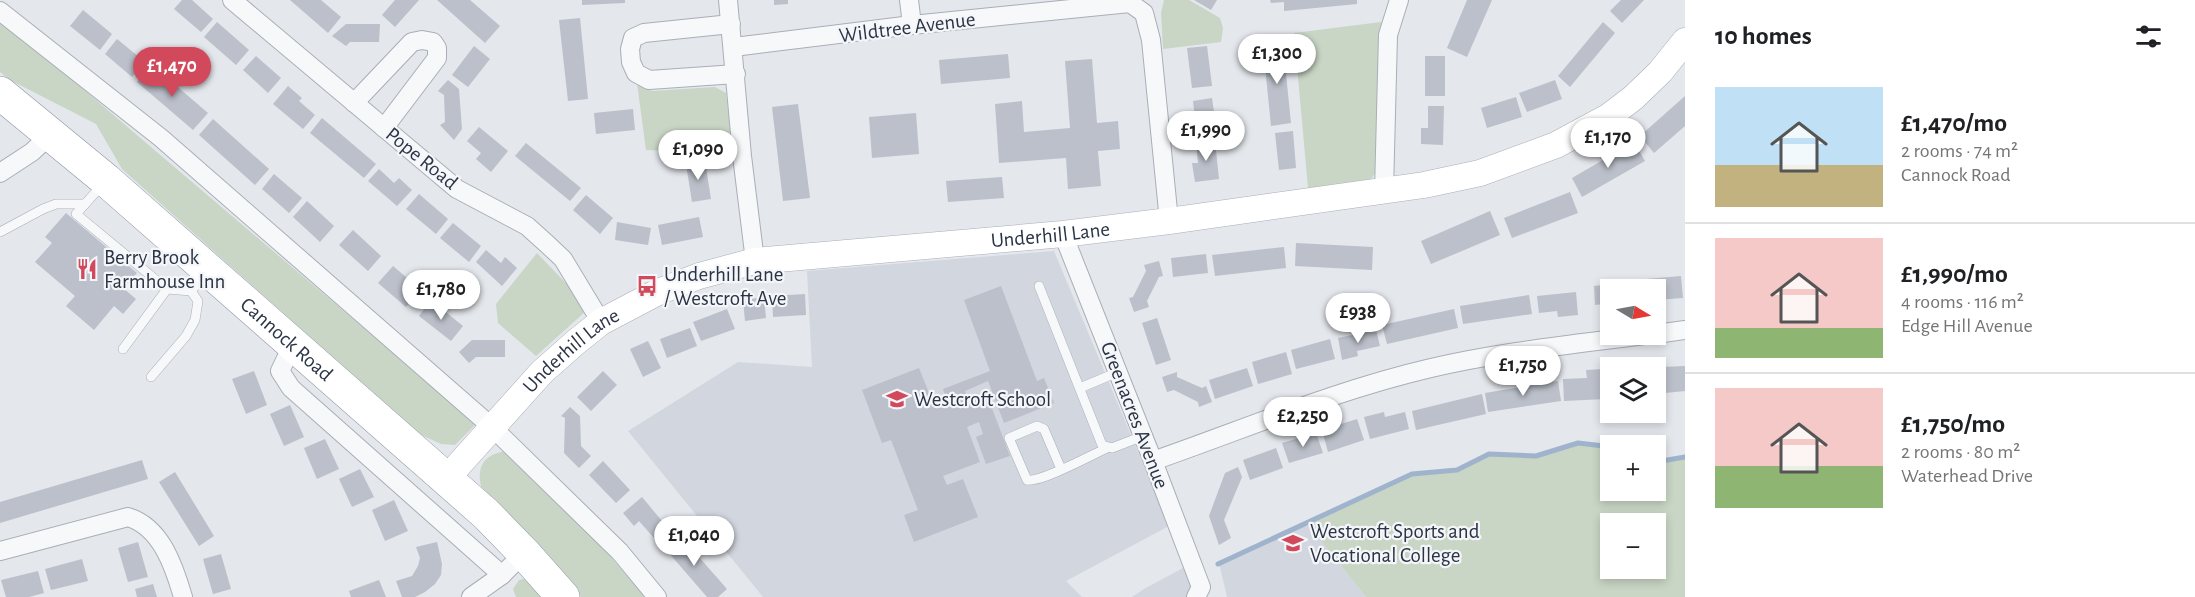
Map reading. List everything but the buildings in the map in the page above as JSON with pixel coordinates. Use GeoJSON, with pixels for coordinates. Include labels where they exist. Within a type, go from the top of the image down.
{"type":"FeatureCollection","features":[{"type":"Feature","properties":{"kind":"highway","name":"Cannock Road"},"geometry":{"type":"LineString","coordinates":[[0,93],[106,180],[200,281],[293,344],[486,514],[513,564],[563,597]]}},
{"type":"Feature","properties":{"kind":"street","name":"Pope Road"},"geometry":{"type":"LineString","coordinates":[[232,0],[457,189],[527,226],[548,244],[563,259],[601,322]]}},
{"type":"Feature","properties":{"kind":"street"},"geometry":{"type":"LineString","coordinates":[[728,0],[742,156],[755,261]]}},
{"type":"Feature","properties":{"kind":"street"},"geometry":{"type":"LineString","coordinates":[[909,0],[912,25]]}},
{"type":"Feature","properties":{"kind":"street"},"geometry":{"type":"LineString","coordinates":[[1384,191],[1388,34],[1399,0]]}},
{"type":"Feature","properties":{"kind":"street","name":"Wildtree Avenue"},"geometry":{"type":"LineString","coordinates":[[734,47],[912,25],[1114,4],[1142,4]]}},
{"type":"Feature","properties":{"kind":"street"},"geometry":{"type":"LineString","coordinates":[[1142,4],[1150,40],[1169,221]]}},
{"type":"Feature","properties":{"kind":"street"},"geometry":{"type":"LineString","coordinates":[[0,11],[161,138],[492,427],[620,552],[657,597]]}},
{"type":"Feature","properties":{"kind":"street"},"geometry":{"type":"LineString","coordinates":[[731,24],[644,33],[633,38],[630,49],[631,62],[636,73],[649,80],[736,74]]}},
{"type":"Feature","properties":{"kind":"street"},"geometry":{"type":"LineString","coordinates":[[354,103],[412,42],[422,40],[433,42],[437,48],[437,58],[384,128]]}},
{"type":"Feature","properties":{"kind":"street","name":"Underhill Lane"},"geometry":{"type":"LineString","coordinates":[[446,479],[542,372],[576,342],[601,322],[658,292],[699,276],[755,261],[1063,234],[1384,191],[1480,173],[1518,160],[1581,133],[1608,117],[1633,98],[1660,72],[1685,41]]}},
{"type":"Feature","properties":{"kind":"street"},"geometry":{"type":"LineString","coordinates":[[0,173],[26,157],[51,134]]}},
{"type":"Feature","properties":{"kind":"street","name":"Greenacres Avenue"},"geometry":{"type":"LineString","coordinates":[[1063,234],[1201,587],[1196,597]]}},
{"type":"Feature","properties":{"kind":"street"},"geometry":{"type":"LineString","coordinates":[[1666,332],[1685,330]]}},
{"type":"Feature","properties":{"kind":"street"},"geometry":{"type":"LineString","coordinates":[[1153,461],[1349,392],[1430,368],[1520,352],[1600,341]]}},
{"type":"Feature","properties":{"kind":"street"},"geometry":{"type":"LineString","coordinates":[[293,344],[280,371],[291,388],[513,564],[471,597]]}},
{"type":"Feature","properties":{"kind":"street"},"geometry":{"type":"LineString","coordinates":[[0,552],[128,517],[148,527],[157,538],[168,557],[183,597]]}},
{"type":"Feature","properties":{"kind":"lane"},"geometry":{"type":"LineString","coordinates":[[106,180],[76,214],[167,289]]}},
{"type":"Feature","properties":{"kind":"lane"},"geometry":{"type":"LineString","coordinates":[[0,232],[56,204],[85,204]]}},
{"type":"Feature","properties":{"kind":"lane"},"geometry":{"type":"LineString","coordinates":[[123,349],[167,289],[200,281],[195,320],[186,336],[151,377]]}},
{"type":"Feature","properties":{"kind":"lane"},"geometry":{"type":"LineString","coordinates":[[1039,286],[1102,445],[1107,448]]}},
{"type":"Feature","properties":{"kind":"lane"},"geometry":{"type":"LineString","coordinates":[[1080,388],[1118,372]]}},
{"type":"Feature","properties":{"kind":"lane"},"geometry":{"type":"LineString","coordinates":[[1061,469],[1044,429],[1037,426],[1009,438],[1027,480],[1038,479],[1061,469],[1107,448],[1143,436]]}},
{"type":"Feature","properties":{"kind":"shaded area","name":"Westcroft School"},"geometry":{"type":"Polygon","coordinates":[[[1054,251],[1169,526],[1066,581],[1082,597],[763,597],[628,431],[738,362],[812,367],[807,271],[1054,251]]]}},
{"type":"Feature","properties":{"kind":"shaded area","name":"Westcroft Sports and Vocational College"},"geometry":{"type":"Polygon","coordinates":[[[1307,523],[1366,597],[1227,597],[1219,563],[1307,523]]]}},
{"type":"Feature","properties":{"kind":"shaded area"},"geometry":{"type":"Polygon","coordinates":[[[1183,568],[1198,597],[1132,597],[1144,589],[1183,568]]]}},
{"type":"Feature","properties":{"kind":"green space"},"geometry":{"type":"Polygon","coordinates":[[[1164,0],[1189,0],[1220,18],[1223,28],[1221,42],[1163,49],[1161,13],[1164,0]]]}},
{"type":"Feature","properties":{"kind":"green space"},"geometry":{"type":"Polygon","coordinates":[[[1381,22],[1379,168],[1371,179],[1308,188],[1294,33],[1381,22]]]}},
{"type":"Feature","properties":{"kind":"green space"},"geometry":{"type":"Polygon","coordinates":[[[0,23],[56,66],[475,425],[455,445],[441,444],[417,433],[122,169],[96,124],[10,80],[0,72],[0,23]]]}},
{"type":"Feature","properties":{"kind":"green space"},"geometry":{"type":"Polygon","coordinates":[[[637,83],[652,91],[715,87],[726,93],[733,154],[646,150],[637,83]]]}},
{"type":"Feature","properties":{"kind":"green space"},"geometry":{"type":"Polygon","coordinates":[[[537,253],[581,299],[586,311],[536,356],[498,323],[496,304],[537,253]]]}},
{"type":"Feature","properties":{"kind":"green space"},"geometry":{"type":"Polygon","coordinates":[[[1578,443],[1600,446],[1600,501],[1666,501],[1666,459],[1685,456],[1685,597],[1366,597],[1307,523],[1412,474],[1457,470],[1489,454],[1536,456],[1578,443]]]}},
{"type":"Feature","properties":{"kind":"green space"},"geometry":{"type":"Polygon","coordinates":[[[506,451],[590,533],[645,597],[581,597],[481,486],[481,466],[493,455],[506,451]]]}},
{"type":"Feature","properties":{"kind":"green space"},"geometry":{"type":"Polygon","coordinates":[[[531,577],[548,597],[516,597],[513,589],[519,580],[531,577]]]}},
{"type":"Feature","properties":{"kind":"waterway"},"geometry":{"type":"LineString","coordinates":[[1218,564],[1412,474],[1457,470],[1489,454],[1536,456],[1578,443],[1600,446]]}},
{"type":"Feature","properties":{"kind":"waterway"},"geometry":{"type":"LineString","coordinates":[[1666,460],[1685,457]]}},
{"type":"Feature","properties":{"kind":"place","name":"Berry Brook Farmhouse Inn"},"geometry":{"type":"Point","coordinates":[87,269]}},
{"type":"Feature","properties":{"kind":"place","name":"Underhill Lane / Westcroft Ave"},"geometry":{"type":"Point","coordinates":[647,286]}},
{"type":"Feature","properties":{"kind":"place","name":"Westcroft School"},"geometry":{"type":"Point","coordinates":[897,399]}},
{"type":"Feature","properties":{"kind":"place","name":"Westcroft Sports and Vocational College"},"geometry":{"type":"Point","coordinates":[1293,543]}}]}
